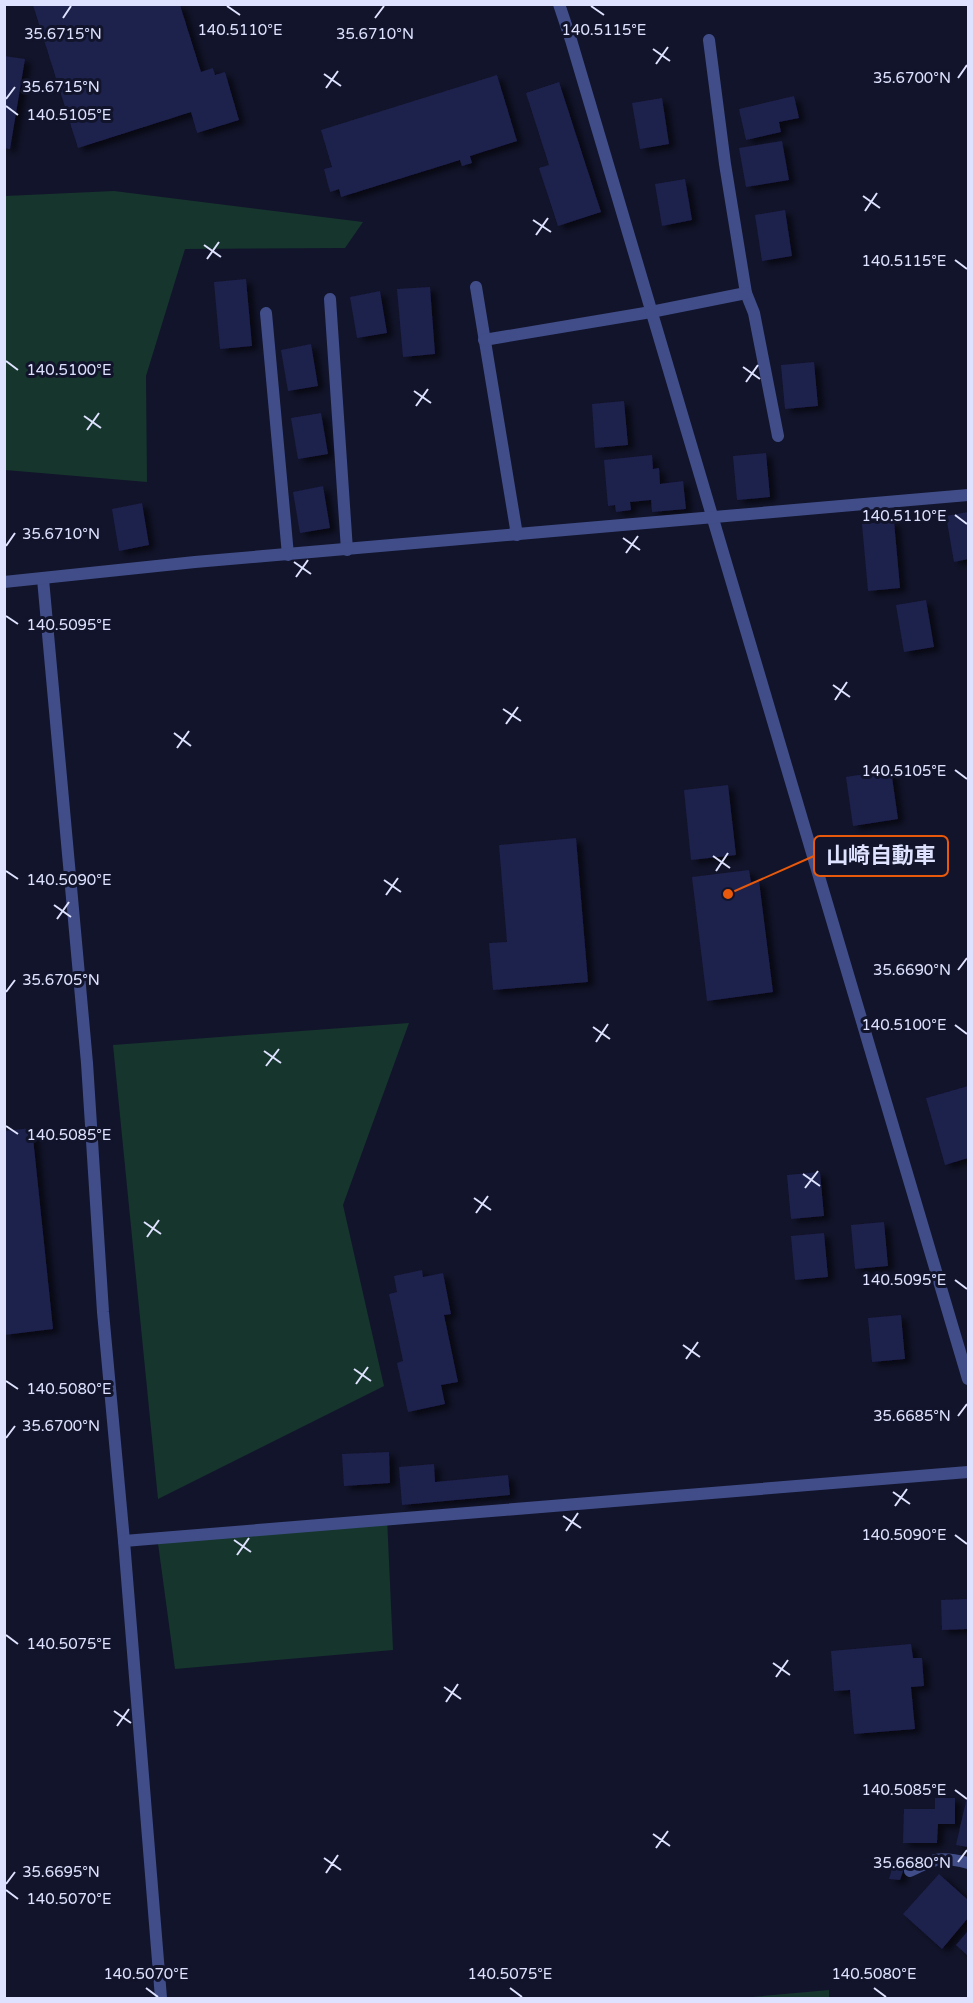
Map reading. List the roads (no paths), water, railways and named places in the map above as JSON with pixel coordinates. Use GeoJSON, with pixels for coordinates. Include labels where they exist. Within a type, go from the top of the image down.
{"type":"FeatureCollection","features":[{"type":"Feature","properties":{"kind":"street"},"geometry":{"type":"LineString","coordinates":[[559,4],[969,1379]]}},
{"type":"Feature","properties":{"kind":"street"},"geometry":{"type":"LineString","coordinates":[[709,40],[725,164],[746,293],[754,313],[778,436]]}},
{"type":"Feature","properties":{"kind":"street"},"geometry":{"type":"LineString","coordinates":[[476,287],[517,536]]}},
{"type":"Feature","properties":{"kind":"street"},"geometry":{"type":"LineString","coordinates":[[484,340],[651,312],[746,293]]}},
{"type":"Feature","properties":{"kind":"street"},"geometry":{"type":"LineString","coordinates":[[330,299],[347,550]]}},
{"type":"Feature","properties":{"kind":"street"},"geometry":{"type":"LineString","coordinates":[[266,313],[288,555]]}},
{"type":"Feature","properties":{"kind":"street"},"geometry":{"type":"LineString","coordinates":[[4,582],[195,562],[517,536],[969,495]]}},
{"type":"Feature","properties":{"kind":"street"},"geometry":{"type":"LineString","coordinates":[[43,579],[87,1063],[103,1312],[161,1998]]}},
{"type":"Feature","properties":{"kind":"street"},"geometry":{"type":"LineString","coordinates":[[124,1541],[969,1472]]}},
{"type":"Feature","properties":{"kind":"street"},"geometry":{"type":"LineString","coordinates":[[910,1871],[931,1860],[947,1857],[969,1863]]}},
{"type":"Feature","properties":{"kind":"place","name":"山崎自動車"},"geometry":{"type":"Point","coordinates":[728,894]}}]}
